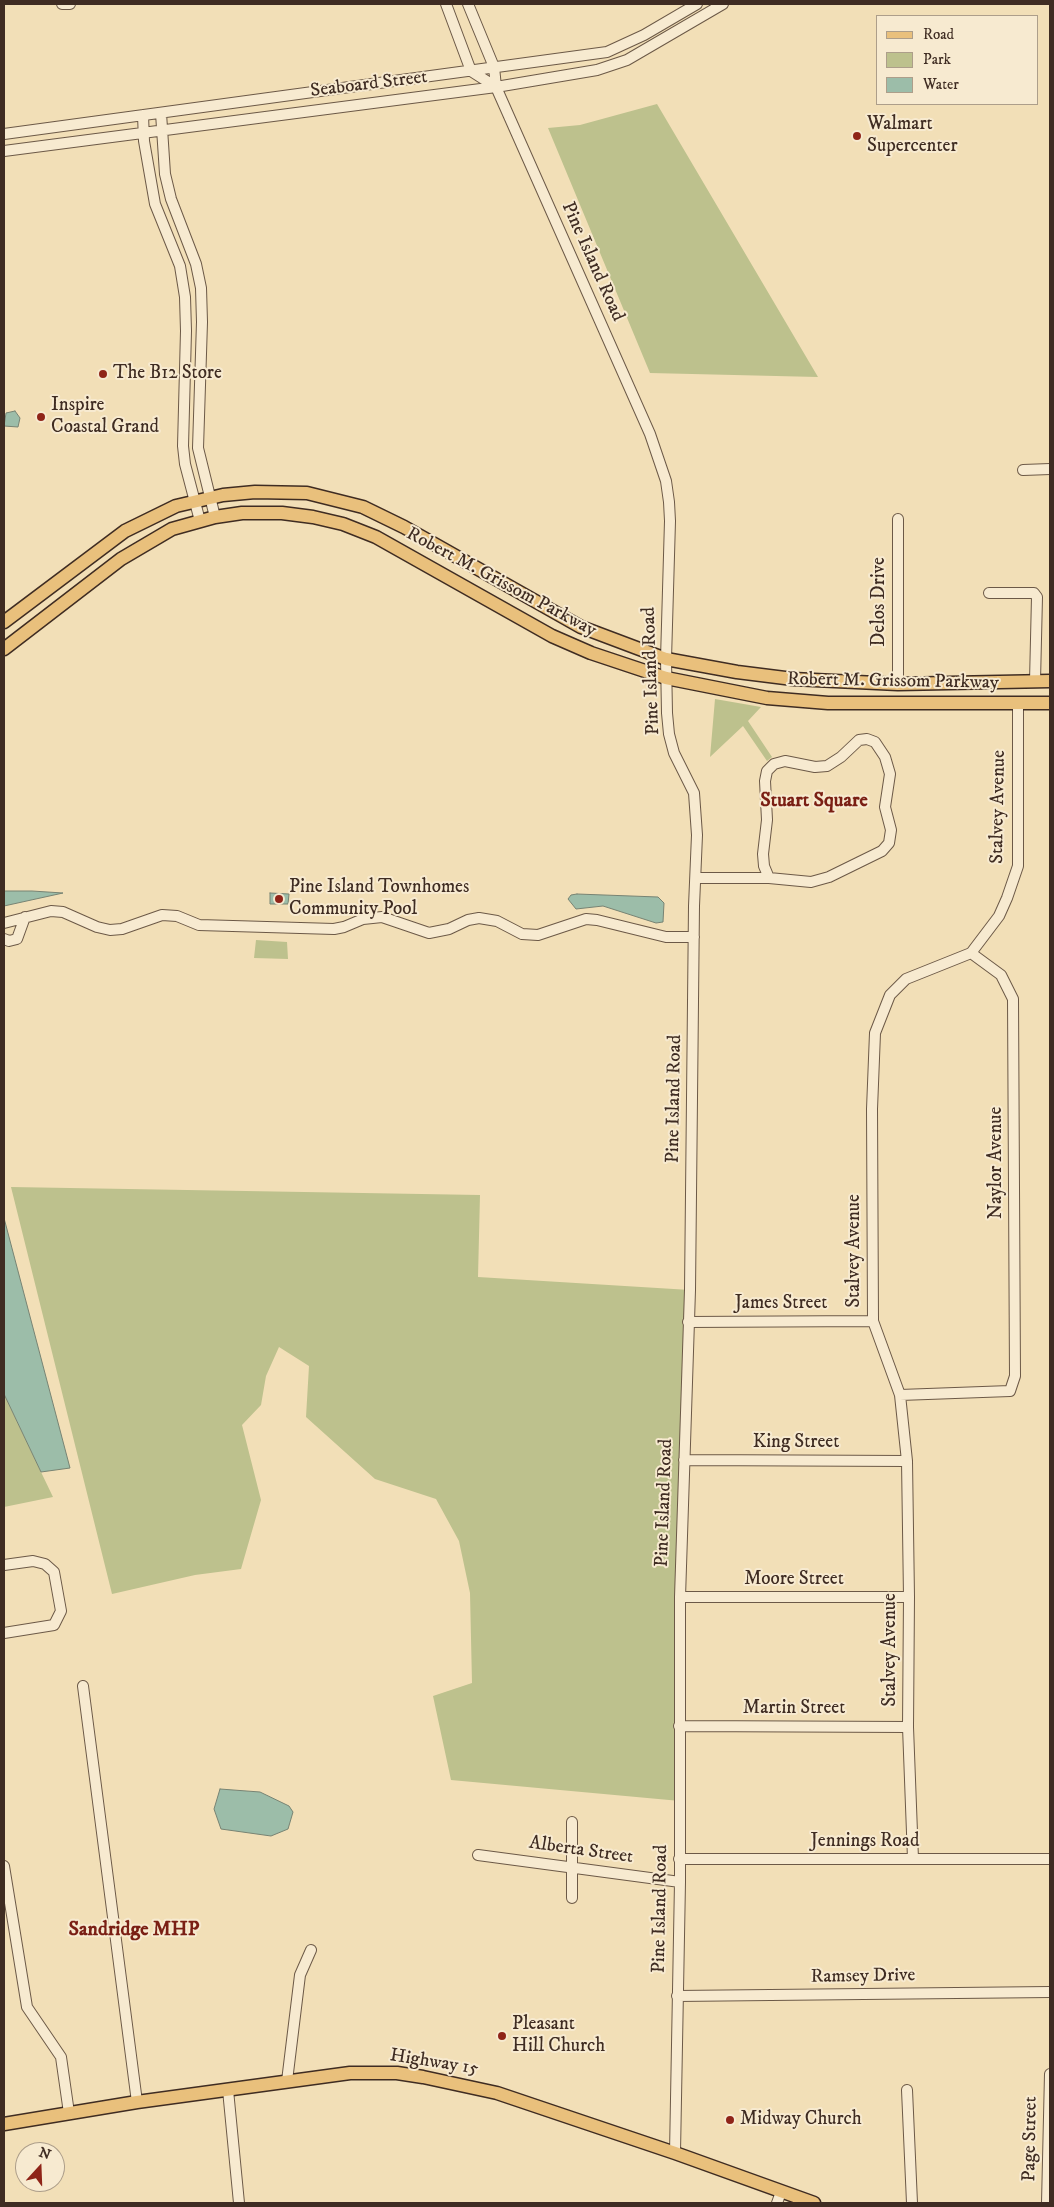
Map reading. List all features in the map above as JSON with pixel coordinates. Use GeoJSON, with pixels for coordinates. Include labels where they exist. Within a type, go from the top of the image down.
{"type":"FeatureCollection","features":[{"type":"Feature","properties":{"kind":"main road","name":"Robert M. Grissom Parkway"},"geometry":{"type":"LineString","coordinates":[[4,622],[125,531],[176,506],[210,498],[255,492],[307,493],[363,507],[404,527],[581,627],[666,659],[738,672],[793,679],[898,684],[1050,681]]}},
{"type":"Feature","properties":{"kind":"main road","name":"Robert M. Grissom Parkway"},"geometry":{"type":"LineString","coordinates":[[4,649],[121,559],[172,529],[216,517],[242,513],[282,513],[313,517],[343,524],[376,537],[552,636],[591,653],[666,678],[767,698],[828,703],[1050,703]]}},
{"type":"Feature","properties":{"kind":"main road"},"geometry":{"type":"LineString","coordinates":[[828,703],[825,695],[826,689],[834,681]]}},
{"type":"Feature","properties":{"kind":"main road","name":"Highway 15"},"geometry":{"type":"LineString","coordinates":[[4,2124],[137,2102],[287,2081],[350,2073],[397,2073],[497,2093],[675,2153],[779,2198],[814,2203]]}},
{"type":"Feature","properties":{"kind":"street"},"geometry":{"type":"LineString","coordinates":[[62,4],[70,4]]}},
{"type":"Feature","properties":{"kind":"street"},"geometry":{"type":"LineString","coordinates":[[446,4],[471,71],[496,87]]}},
{"type":"Feature","properties":{"kind":"street","name":"Pine Island Road"},"geometry":{"type":"LineString","coordinates":[[468,4],[494,67],[496,87],[650,434],[666,481],[670,522],[666,659],[669,734],[674,753],[694,793],[697,809],[688,1322],[680,1597],[680,1882],[675,2153]]}},
{"type":"Feature","properties":{"kind":"street","name":"Seaboard Street"},"geometry":{"type":"LineString","coordinates":[[4,134],[494,67],[582,57],[613,51],[697,4]]}},
{"type":"Feature","properties":{"kind":"street","name":"Seaboard Street"},"geometry":{"type":"LineString","coordinates":[[4,151],[496,87],[597,70],[626,60],[722,4]]}},
{"type":"Feature","properties":{"kind":"street"},"geometry":{"type":"LineString","coordinates":[[161,113],[165,174],[171,199],[196,264],[201,288],[198,448],[216,517]]}},
{"type":"Feature","properties":{"kind":"street"},"geometry":{"type":"LineString","coordinates":[[143,115],[155,204],[180,266],[186,331],[183,446],[185,464],[200,521]]}},
{"type":"Feature","properties":{"kind":"street"},"geometry":{"type":"LineString","coordinates":[[184,400],[200,399]]}},
{"type":"Feature","properties":{"kind":"street"},"geometry":{"type":"LineString","coordinates":[[1023,470],[1050,469]]}},
{"type":"Feature","properties":{"kind":"street","name":"Delos Drive"},"geometry":{"type":"LineString","coordinates":[[898,519],[898,684]]}},
{"type":"Feature","properties":{"kind":"street"},"geometry":{"type":"LineString","coordinates":[[989,593],[1034,593],[1037,597],[1035,681]]}},
{"type":"Feature","properties":{"kind":"street","name":"Stalvey Avenue"},"geometry":{"type":"LineString","coordinates":[[913,1859],[908,1727],[907,1462],[900,1395],[873,1322],[872,1108],[875,1033],[890,995],[906,979],[971,952],[999,916],[1018,866],[1018,703]]}},
{"type":"Feature","properties":{"kind":"street"},"geometry":{"type":"LineString","coordinates":[[696,878],[769,878],[811,882],[829,877],[882,851],[889,843],[891,830],[885,807],[890,774],[885,757],[875,742],[867,738],[859,740],[841,758],[827,766],[814,767],[785,761],[774,764],[767,771],[765,780],[767,820],[763,854],[764,866],[769,878]]}},
{"type":"Feature","properties":{"kind":"street"},"geometry":{"type":"LineString","coordinates":[[4,923],[51,911],[63,912],[97,928],[110,930],[122,929],[162,915],[177,916],[199,925],[334,929],[364,919],[382,917],[429,933],[443,931],[468,920],[479,918],[497,921],[516,932],[530,935],[545,934],[586,919],[666,937],[694,937]]}},
{"type":"Feature","properties":{"kind":"street"},"geometry":{"type":"LineString","coordinates":[[4,939],[9,941],[17,939],[25,917]]}},
{"type":"Feature","properties":{"kind":"street","name":"Naylor Avenue"},"geometry":{"type":"LineString","coordinates":[[900,1395],[1010,1391],[1015,1376],[1013,1000],[1001,975],[971,952]]}},
{"type":"Feature","properties":{"kind":"street","name":"James Street"},"geometry":{"type":"LineString","coordinates":[[688,1322],[873,1322]]}},
{"type":"Feature","properties":{"kind":"street","name":"King Street"},"geometry":{"type":"LineString","coordinates":[[684,1460],[907,1462]]}},
{"type":"Feature","properties":{"kind":"street"},"geometry":{"type":"LineString","coordinates":[[4,1565],[33,1561],[46,1564],[54,1572],[61,1611],[54,1625],[4,1633]]}},
{"type":"Feature","properties":{"kind":"street","name":"Moore Street"},"geometry":{"type":"LineString","coordinates":[[680,1597],[909,1597]]}},
{"type":"Feature","properties":{"kind":"street"},"geometry":{"type":"LineString","coordinates":[[83,1686],[137,2102]]}},
{"type":"Feature","properties":{"kind":"street","name":"Martin Street"},"geometry":{"type":"LineString","coordinates":[[679,1726],[908,1727]]}},
{"type":"Feature","properties":{"kind":"street"},"geometry":{"type":"LineString","coordinates":[[572,1822],[572,1898]]}},
{"type":"Feature","properties":{"kind":"street","name":"Alberta Street"},"geometry":{"type":"LineString","coordinates":[[478,1855],[680,1882]]}},
{"type":"Feature","properties":{"kind":"street","name":"Jennings Road"},"geometry":{"type":"LineString","coordinates":[[679,1859],[1050,1860]]}},
{"type":"Feature","properties":{"kind":"street"},"geometry":{"type":"LineString","coordinates":[[4,1866],[27,2007],[60,2057],[69,2113]]}},
{"type":"Feature","properties":{"kind":"street"},"geometry":{"type":"LineString","coordinates":[[287,2081],[300,1975],[311,1950]]}},
{"type":"Feature","properties":{"kind":"street","name":"Ramsey Drive"},"geometry":{"type":"LineString","coordinates":[[677,1996],[1050,1992]]}},
{"type":"Feature","properties":{"kind":"street","name":"Page Street"},"geometry":{"type":"LineString","coordinates":[[1047,2203],[1050,2074]]}},
{"type":"Feature","properties":{"kind":"street"},"geometry":{"type":"LineString","coordinates":[[228,2090],[239,2203]]}},
{"type":"Feature","properties":{"kind":"street"},"geometry":{"type":"LineString","coordinates":[[907,2090],[912,2203]]}},
{"type":"Feature","properties":{"kind":"green space"},"geometry":{"type":"Polygon","coordinates":[[[657,104],[818,377],[650,373],[548,128],[580,125],[657,104]]]}},
{"type":"Feature","properties":{"kind":"green space","name":"Stuart Square"},"geometry":{"type":"Polygon","coordinates":[[[715,699],[761,707],[748,721],[772,757],[767,761],[743,726],[710,757],[715,699]]]}},
{"type":"Feature","properties":{"kind":"green space"},"geometry":{"type":"Polygon","coordinates":[[[256,940],[287,942],[288,959],[254,958],[256,940]]]}},
{"type":"Feature","properties":{"kind":"green space"},"geometry":{"type":"Polygon","coordinates":[[[11,1187],[480,1195],[478,1277],[690,1290],[680,1801],[451,1780],[433,1696],[472,1683],[470,1593],[459,1541],[436,1499],[375,1479],[306,1417],[309,1366],[279,1347],[266,1376],[261,1405],[242,1425],[261,1500],[241,1569],[195,1575],[112,1594],[11,1187]]]}},
{"type":"Feature","properties":{"kind":"green space"},"geometry":{"type":"Polygon","coordinates":[[[4,1394],[41,1472],[53,1497],[4,1507],[4,1394]]]}},
{"type":"Feature","properties":{"kind":"water"},"geometry":{"type":"Polygon","coordinates":[[[15,411],[20,418],[18,427],[4,426],[6,413],[15,411]]]}},
{"type":"Feature","properties":{"kind":"water"},"geometry":{"type":"Polygon","coordinates":[[[4,891],[32,891],[63,893],[4,906],[4,891]]]}},
{"type":"Feature","properties":{"kind":"water","name":"Pine Island Townhomes Community Pool"},"geometry":{"type":"Polygon","coordinates":[[[270,893],[289,894],[288,904],[270,904],[270,893]]]}},
{"type":"Feature","properties":{"kind":"water"},"geometry":{"type":"Polygon","coordinates":[[[571,895],[658,897],[664,903],[663,922],[656,923],[603,906],[576,909],[568,899],[571,895]]]}},
{"type":"Feature","properties":{"kind":"water"},"geometry":{"type":"Polygon","coordinates":[[[4,1218],[70,1468],[41,1472],[4,1394],[4,1218]]]}},
{"type":"Feature","properties":{"kind":"water"},"geometry":{"type":"Polygon","coordinates":[[[220,1789],[260,1792],[289,1806],[293,1812],[288,1829],[271,1836],[221,1829],[214,1809],[220,1789]]]}},
{"type":"Feature","properties":{"kind":"place","name":"Walmart Supercenter"},"geometry":{"type":"Point","coordinates":[857,136]}},
{"type":"Feature","properties":{"kind":"place","name":"The B12 Store"},"geometry":{"type":"Point","coordinates":[103,374]}},
{"type":"Feature","properties":{"kind":"place","name":"Inspire Coastal Grand"},"geometry":{"type":"Point","coordinates":[41,417]}},
{"type":"Feature","properties":{"kind":"place","name":"Pine Island Townhomes Community Pool"},"geometry":{"type":"Point","coordinates":[279,899]}},
{"type":"Feature","properties":{"kind":"place","name":"Pleasant Hill Church"},"geometry":{"type":"Point","coordinates":[502,2036]}},
{"type":"Feature","properties":{"kind":"place","name":"Midway Church"},"geometry":{"type":"Point","coordinates":[730,2120]}},
{"type":"Feature","properties":{"kind":"district","name":"Stuart Square"},"geometry":{"type":"Point","coordinates":[814,802]}},
{"type":"Feature","properties":{"kind":"district","name":"Sandridge MHP"},"geometry":{"type":"Point","coordinates":[134,1931]}}]}
